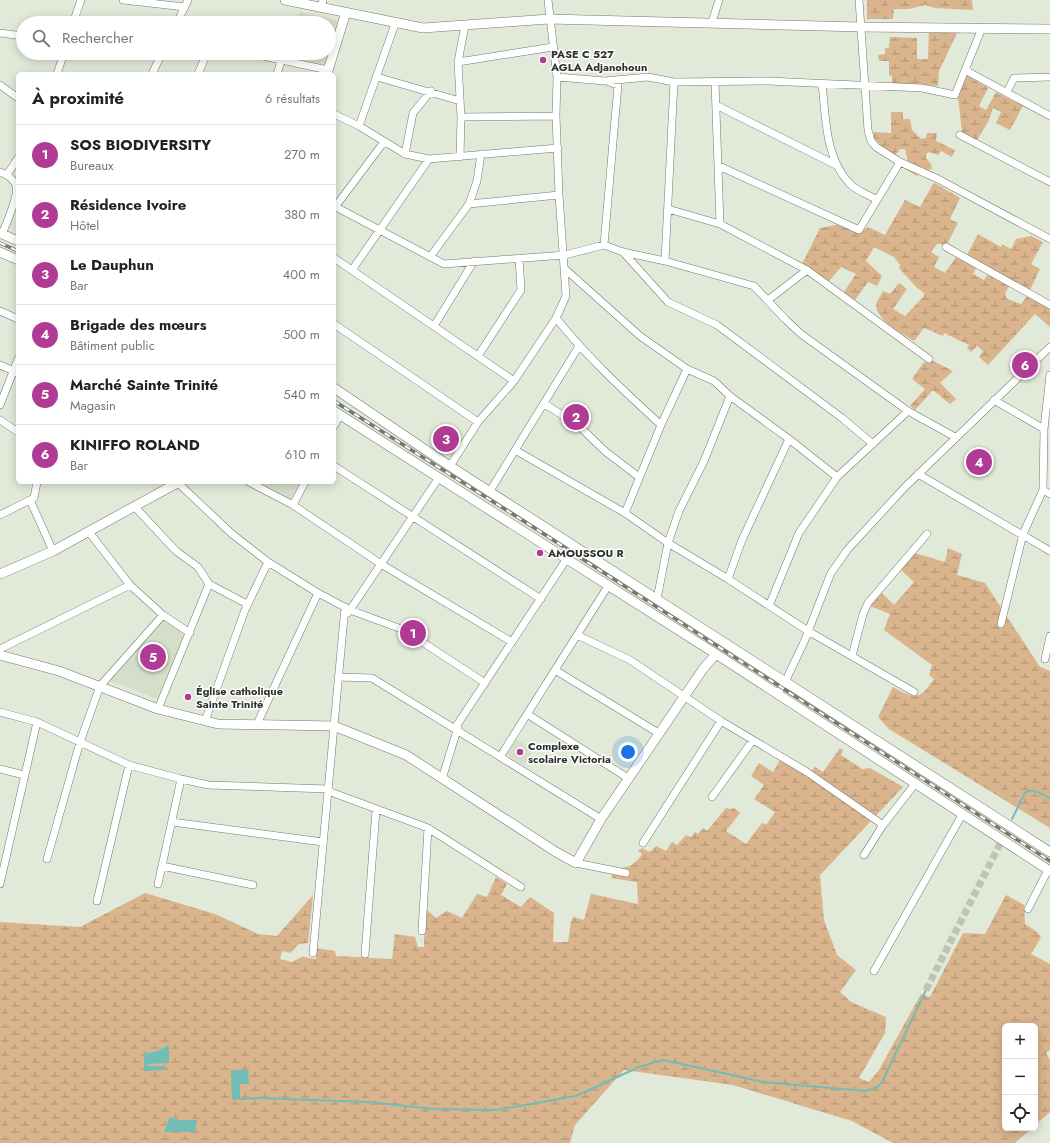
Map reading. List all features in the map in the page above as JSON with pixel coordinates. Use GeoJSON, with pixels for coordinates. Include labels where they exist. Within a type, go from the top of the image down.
{"type":"FeatureCollection","features":[{"type":"Feature","properties":{"kind":"street"},"geometry":{"type":"LineString","coordinates":[[75,16],[81,0]]}},
{"type":"Feature","properties":{"kind":"street"},"geometry":{"type":"LineString","coordinates":[[123,0],[186,4],[180,16]]}},
{"type":"Feature","properties":{"kind":"street"},"geometry":{"type":"LineString","coordinates":[[285,0],[322,4],[346,12],[395,24],[423,28],[549,19],[860,27],[1050,28]]}},
{"type":"Feature","properties":{"kind":"street"},"geometry":{"type":"LineString","coordinates":[[450,466],[478,422],[514,381],[556,318],[566,296],[559,195],[556,77],[548,0]]}},
{"type":"Feature","properties":{"kind":"street"},"geometry":{"type":"LineString","coordinates":[[712,22],[719,0]]}},
{"type":"Feature","properties":{"kind":"street"},"geometry":{"type":"LineString","coordinates":[[859,0],[868,130],[871,141],[876,147],[900,162],[938,179],[1050,239]]}},
{"type":"Feature","properties":{"kind":"street"},"geometry":{"type":"LineString","coordinates":[[336,44],[346,12]]}},
{"type":"Feature","properties":{"kind":"street"},"geometry":{"type":"LineString","coordinates":[[359,126],[395,24]]}},
{"type":"Feature","properties":{"kind":"street"},"geometry":{"type":"LineString","coordinates":[[460,157],[461,117],[458,62],[464,25]]}},
{"type":"Feature","properties":{"kind":"street"},"geometry":{"type":"LineString","coordinates":[[556,77],[605,81],[648,77],[674,82],[768,81],[922,88],[954,95],[982,28]]}},
{"type":"Feature","properties":{"kind":"street"},"geometry":{"type":"LineString","coordinates":[[0,33],[16,35]]}},
{"type":"Feature","properties":{"kind":"street"},"geometry":{"type":"LineString","coordinates":[[458,62],[553,47]]}},
{"type":"Feature","properties":{"kind":"street"},"geometry":{"type":"LineString","coordinates":[[58,71],[62,60]]}},
{"type":"Feature","properties":{"kind":"street"},"geometry":{"type":"LineString","coordinates":[[153,72],[159,60]]}},
{"type":"Feature","properties":{"kind":"street"},"geometry":{"type":"LineString","coordinates":[[199,72],[204,60]]}},
{"type":"Feature","properties":{"kind":"street"},"geometry":{"type":"LineString","coordinates":[[278,60],[327,72],[331,60]]}},
{"type":"Feature","properties":{"kind":"street"},"geometry":{"type":"LineString","coordinates":[[278,72],[282,61]]}},
{"type":"Feature","properties":{"kind":"street"},"geometry":{"type":"LineString","coordinates":[[965,70],[1050,116]]}},
{"type":"Feature","properties":{"kind":"street"},"geometry":{"type":"LineString","coordinates":[[377,77],[431,91],[460,101]]}},
{"type":"Feature","properties":{"kind":"street"},"geometry":{"type":"LineString","coordinates":[[1007,92],[1014,78],[1050,77]]}},
{"type":"Feature","properties":{"kind":"street"},"geometry":{"type":"LineString","coordinates":[[604,244],[618,85],[605,81]]}},
{"type":"Feature","properties":{"kind":"street"},"geometry":{"type":"LineString","coordinates":[[665,261],[674,82]]}},
{"type":"Feature","properties":{"kind":"street"},"geometry":{"type":"LineString","coordinates":[[715,82],[720,224]]}},
{"type":"Feature","properties":{"kind":"street"},"geometry":{"type":"LineString","coordinates":[[822,84],[830,150],[836,165],[851,186],[877,200]]}},
{"type":"Feature","properties":{"kind":"street"},"geometry":{"type":"LineString","coordinates":[[0,85],[16,97]]}},
{"type":"Feature","properties":{"kind":"street"},"geometry":{"type":"LineString","coordinates":[[405,154],[413,113],[431,91]]}},
{"type":"Feature","properties":{"kind":"street"},"geometry":{"type":"LineString","coordinates":[[716,105],[836,165]]}},
{"type":"Feature","properties":{"kind":"street"},"geometry":{"type":"LineString","coordinates":[[336,115],[359,126],[405,154],[429,159],[558,148]]}},
{"type":"Feature","properties":{"kind":"street"},"geometry":{"type":"LineString","coordinates":[[461,117],[556,116]]}},
{"type":"Feature","properties":{"kind":"street"},"geometry":{"type":"LineString","coordinates":[[960,135],[1050,182]]}},
{"type":"Feature","properties":{"kind":"street"},"geometry":{"type":"LineString","coordinates":[[336,206],[384,142]]}},
{"type":"Feature","properties":{"kind":"street"},"geometry":{"type":"LineString","coordinates":[[430,257],[468,204],[477,181],[481,154]]}},
{"type":"Feature","properties":{"kind":"street"},"geometry":{"type":"LineString","coordinates":[[352,270],[429,159]]}},
{"type":"Feature","properties":{"kind":"street"},"geometry":{"type":"LineString","coordinates":[[16,160],[4,174],[15,183],[16,188]]}},
{"type":"Feature","properties":{"kind":"street"},"geometry":{"type":"LineString","coordinates":[[719,166],[859,230],[900,162]]}},
{"type":"Feature","properties":{"kind":"street"},"geometry":{"type":"LineString","coordinates":[[16,195],[1,234],[16,240]]}},
{"type":"Feature","properties":{"kind":"street"},"geometry":{"type":"LineString","coordinates":[[468,204],[559,195]]}},
{"type":"Feature","properties":{"kind":"street"},"geometry":{"type":"LineString","coordinates":[[336,208],[444,264],[564,255],[604,244],[623,252],[665,261],[754,286],[768,300],[784,320],[801,334],[908,411],[955,438]]}},
{"type":"Feature","properties":{"kind":"street"},"geometry":{"type":"LineString","coordinates":[[668,210],[720,224],[806,270],[929,358]]}},
{"type":"Feature","properties":{"kind":"street"},"geometry":{"type":"LineString","coordinates":[[946,247],[1050,305]]}},
{"type":"Feature","properties":{"kind":"street"},"geometry":{"type":"LineString","coordinates":[[0,252],[16,259]]}},
{"type":"Feature","properties":{"kind":"street"},"geometry":{"type":"LineString","coordinates":[[623,252],[668,302],[717,326],[842,418],[873,444]]}},
{"type":"Feature","properties":{"kind":"street"},"geometry":{"type":"LineString","coordinates":[[478,356],[521,290],[519,258]]}},
{"type":"Feature","properties":{"kind":"street"},"geometry":{"type":"LineString","coordinates":[[336,259],[514,381]]}},
{"type":"Feature","properties":{"kind":"street"},"geometry":{"type":"LineString","coordinates":[[434,326],[474,261]]}},
{"type":"Feature","properties":{"kind":"street"},"geometry":{"type":"LineString","coordinates":[[565,269],[640,336],[687,369],[714,381],[730,396],[789,439],[837,477]]}},
{"type":"Feature","properties":{"kind":"street"},"geometry":{"type":"LineString","coordinates":[[768,300],[806,270]]}},
{"type":"Feature","properties":{"kind":"street"},"geometry":{"type":"LineString","coordinates":[[0,312],[16,318]]}},
{"type":"Feature","properties":{"kind":"street"},"geometry":{"type":"LineString","coordinates":[[556,318],[579,346],[625,392],[661,425]]}},
{"type":"Feature","properties":{"kind":"street"},"geometry":{"type":"LineString","coordinates":[[336,325],[478,422]]}},
{"type":"Feature","properties":{"kind":"street"},"geometry":{"type":"LineString","coordinates":[[490,491],[545,404],[579,346]]}},
{"type":"Feature","properties":{"kind":"street"},"geometry":{"type":"LineString","coordinates":[[777,695],[785,682],[808,631],[831,573],[844,554],[918,474],[1050,347]]}},
{"type":"Feature","properties":{"kind":"street"},"geometry":{"type":"LineString","coordinates":[[0,365],[16,372],[0,405]]}},
{"type":"Feature","properties":{"kind":"street"},"geometry":{"type":"LineString","coordinates":[[625,513],[661,425],[687,369]]}},
{"type":"Feature","properties":{"kind":"street"},"geometry":{"type":"LineString","coordinates":[[1001,624],[1023,534],[1043,490],[1044,429],[1050,375]]}},
{"type":"Feature","properties":{"kind":"street"},"geometry":{"type":"LineString","coordinates":[[336,389],[450,466],[1050,852]]}},
{"type":"Feature","properties":{"kind":"street"},"geometry":{"type":"LineString","coordinates":[[658,599],[668,543],[679,512],[704,461],[730,396]]}},
{"type":"Feature","properties":{"kind":"street"},"geometry":{"type":"LineString","coordinates":[[994,400],[1044,429]]}},
{"type":"Feature","properties":{"kind":"street"},"geometry":{"type":"LineString","coordinates":[[545,404],[579,426],[606,452],[639,477]]}},
{"type":"Feature","properties":{"kind":"street"},"geometry":{"type":"LineString","coordinates":[[769,606],[799,533],[837,477],[908,411]]}},
{"type":"Feature","properties":{"kind":"street"},"geometry":{"type":"LineString","coordinates":[[337,413],[438,479],[716,654],[777,695],[1049,870],[1028,909]]}},
{"type":"Feature","properties":{"kind":"street"},"geometry":{"type":"LineString","coordinates":[[0,420],[16,431]]}},
{"type":"Feature","properties":{"kind":"street"},"geometry":{"type":"LineString","coordinates":[[728,579],[742,540],[789,439]]}},
{"type":"Feature","properties":{"kind":"street"},"geometry":{"type":"LineString","coordinates":[[515,450],[625,513],[668,543],[728,579],[808,631],[914,692]]}},
{"type":"Feature","properties":{"kind":"street"},"geometry":{"type":"LineString","coordinates":[[336,467],[540,599]]}},
{"type":"Feature","properties":{"kind":"street"},"geometry":{"type":"LineString","coordinates":[[918,474],[1050,551]]}},
{"type":"Feature","properties":{"kind":"street"},"geometry":{"type":"LineString","coordinates":[[313,953],[344,619],[347,609],[381,564],[438,479]]}},
{"type":"Feature","properties":{"kind":"street"},"geometry":{"type":"LineString","coordinates":[[0,515],[34,498],[36,484]]}},
{"type":"Feature","properties":{"kind":"street"},"geometry":{"type":"LineString","coordinates":[[0,574],[52,551],[89,532],[175,484]]}},
{"type":"Feature","properties":{"kind":"street"},"geometry":{"type":"LineString","coordinates":[[180,484],[232,534],[268,562],[347,609],[404,630],[485,683]]}},
{"type":"Feature","properties":{"kind":"street"},"geometry":{"type":"LineString","coordinates":[[252,484],[292,506],[381,564],[512,642]]}},
{"type":"Feature","properties":{"kind":"street"},"geometry":{"type":"LineString","coordinates":[[292,506],[304,484]]}},
{"type":"Feature","properties":{"kind":"street"},"geometry":{"type":"LineString","coordinates":[[1043,490],[1050,494]]}},
{"type":"Feature","properties":{"kind":"street"},"geometry":{"type":"LineString","coordinates":[[30,500],[52,551]]}},
{"type":"Feature","properties":{"kind":"street"},"geometry":{"type":"LineString","coordinates":[[135,507],[176,551],[198,568],[209,584],[247,604]]}},
{"type":"Feature","properties":{"kind":"street"},"geometry":{"type":"LineString","coordinates":[[529,536],[537,521]]}},
{"type":"Feature","properties":{"kind":"street"},"geometry":{"type":"LineString","coordinates":[[89,532],[130,585],[164,615],[190,633]]}},
{"type":"Feature","properties":{"kind":"street"},"geometry":{"type":"LineString","coordinates":[[852,656],[863,614],[868,602],[927,534]]}},
{"type":"Feature","properties":{"kind":"street"},"geometry":{"type":"LineString","coordinates":[[442,779],[456,729],[460,721],[566,560]]}},
{"type":"Feature","properties":{"kind":"street"},"geometry":{"type":"LineString","coordinates":[[205,721],[247,604],[268,562]]}},
{"type":"Feature","properties":{"kind":"street"},"geometry":{"type":"LineString","coordinates":[[158,709],[209,584]]}},
{"type":"Feature","properties":{"kind":"street"},"geometry":{"type":"LineString","coordinates":[[0,649],[130,585]]}},
{"type":"Feature","properties":{"kind":"street"},"geometry":{"type":"LineString","coordinates":[[500,757],[608,586]]}},
{"type":"Feature","properties":{"kind":"street"},"geometry":{"type":"LineString","coordinates":[[258,724],[318,593]]}},
{"type":"Feature","properties":{"kind":"street"},"geometry":{"type":"LineString","coordinates":[[47,859],[80,742],[100,686],[164,615]]}},
{"type":"Feature","properties":{"kind":"street"},"geometry":{"type":"LineString","coordinates":[[577,635],[630,660],[721,720],[807,772],[883,825]]}},
{"type":"Feature","properties":{"kind":"street"},"geometry":{"type":"LineString","coordinates":[[706,648],[714,636]]}},
{"type":"Feature","properties":{"kind":"street"},"geometry":{"type":"LineString","coordinates":[[1045,659],[1050,636]]}},
{"type":"Feature","properties":{"kind":"street"},"geometry":{"type":"LineString","coordinates":[[576,863],[601,819],[628,778],[660,734],[684,696],[716,654]]}},
{"type":"Feature","properties":{"kind":"street"},"geometry":{"type":"LineString","coordinates":[[0,655],[48,668],[100,686],[158,709],[218,724],[334,726],[406,755],[576,863],[626,873]]}},
{"type":"Feature","properties":{"kind":"street"},"geometry":{"type":"LineString","coordinates":[[555,670],[660,734]]}},
{"type":"Feature","properties":{"kind":"street"},"geometry":{"type":"LineString","coordinates":[[338,677],[372,678],[601,819]]}},
{"type":"Feature","properties":{"kind":"street"},"geometry":{"type":"LineString","coordinates":[[0,712],[37,722],[129,765],[182,779],[208,785],[328,790],[376,810],[428,828],[521,887]]}},
{"type":"Feature","properties":{"kind":"street"},"geometry":{"type":"LineString","coordinates":[[527,714],[628,778]]}},
{"type":"Feature","properties":{"kind":"street"},"geometry":{"type":"LineString","coordinates":[[643,843],[721,720]]}},
{"type":"Feature","properties":{"kind":"street"},"geometry":{"type":"LineString","coordinates":[[0,884],[37,722]]}},
{"type":"Feature","properties":{"kind":"street"},"geometry":{"type":"LineString","coordinates":[[856,746],[865,733]]}},
{"type":"Feature","properties":{"kind":"street"},"geometry":{"type":"LineString","coordinates":[[712,797],[753,740]]}},
{"type":"Feature","properties":{"kind":"street"},"geometry":{"type":"LineString","coordinates":[[97,901],[129,765]]}},
{"type":"Feature","properties":{"kind":"street"},"geometry":{"type":"LineString","coordinates":[[0,769],[24,775]]}},
{"type":"Feature","properties":{"kind":"street"},"geometry":{"type":"LineString","coordinates":[[158,884],[182,779]]}},
{"type":"Feature","properties":{"kind":"street"},"geometry":{"type":"LineString","coordinates":[[864,855],[883,825],[915,784]]}},
{"type":"Feature","properties":{"kind":"street"},"geometry":{"type":"LineString","coordinates":[[365,954],[376,810]]}},
{"type":"Feature","properties":{"kind":"street"},"geometry":{"type":"LineString","coordinates":[[874,971],[962,815]]}},
{"type":"Feature","properties":{"kind":"street"},"geometry":{"type":"LineString","coordinates":[[172,822],[323,842]]}},
{"type":"Feature","properties":{"kind":"street"},"geometry":{"type":"LineString","coordinates":[[422,931],[428,828]]}},
{"type":"Feature","properties":{"kind":"street"},"geometry":{"type":"LineString","coordinates":[[162,866],[253,885]]}},
{"type":"Feature","properties":{"kind":"shaded area"},"geometry":{"type":"Polygon","coordinates":[[[300,12],[318,16],[299,16],[300,12]]]}},
{"type":"Feature","properties":{"kind":"shaded area"},"geometry":{"type":"Polygon","coordinates":[[[336,20],[341,21],[336,37],[336,20]]]}},
{"type":"Feature","properties":{"kind":"shaded area"},"geometry":{"type":"Polygon","coordinates":[[[304,60],[329,60],[327,65],[304,60]]]}},
{"type":"Feature","properties":{"kind":"shaded area"},"geometry":{"type":"Polygon","coordinates":[[[263,484],[299,484],[290,500],[263,484]]]}},
{"type":"Feature","properties":{"kind":"shaded area"},"geometry":{"type":"Polygon","coordinates":[[[164,620],[186,634],[160,700],[107,680],[164,620]]]}},
{"type":"Feature","properties":{"kind":"shaded area","name":"Complexe scolaire Victoria"},"geometry":{"type":"Polygon","coordinates":[[[516,739],[533,750],[524,765],[507,755],[516,739]]]}},
{"type":"Feature","properties":{"kind":"green space"},"geometry":{"type":"Polygon","coordinates":[[[867,0],[972,0],[973,10],[935,8],[925,5],[909,9],[894,9],[893,19],[867,19],[867,0]]]}},
{"type":"Feature","properties":{"kind":"green space"},"geometry":{"type":"Polygon","coordinates":[[[929,32],[957,33],[939,71],[938,86],[892,83],[892,76],[889,75],[889,61],[879,61],[878,55],[885,54],[885,48],[889,48],[890,37],[917,38],[917,59],[928,59],[929,32]]]}},
{"type":"Feature","properties":{"kind":"green space"},"geometry":{"type":"Polygon","coordinates":[[[966,75],[988,88],[979,106],[986,110],[996,92],[1023,106],[1010,130],[996,123],[1001,112],[993,108],[989,120],[977,140],[962,132],[958,97],[966,75]]]}},
{"type":"Feature","properties":{"kind":"green space"},"geometry":{"type":"Polygon","coordinates":[[[891,112],[903,112],[903,119],[910,119],[912,130],[921,139],[926,138],[927,133],[937,133],[936,141],[955,150],[952,157],[941,151],[938,155],[929,152],[926,154],[926,158],[931,164],[932,169],[921,171],[917,176],[905,169],[908,161],[905,149],[900,149],[893,158],[874,138],[874,132],[891,133],[891,112]]]}},
{"type":"Feature","properties":{"kind":"green space"},"geometry":{"type":"Polygon","coordinates":[[[935,183],[960,198],[950,219],[958,223],[947,244],[937,244],[931,252],[939,257],[934,267],[945,273],[956,257],[976,268],[973,274],[984,280],[988,274],[1009,286],[1005,294],[1007,299],[1021,304],[1027,296],[1050,309],[1050,327],[1035,314],[988,365],[979,357],[983,351],[977,346],[971,352],[967,348],[969,345],[944,333],[943,336],[924,328],[914,341],[890,326],[880,316],[876,304],[883,291],[890,294],[899,283],[907,289],[893,309],[905,316],[924,296],[924,293],[916,287],[899,268],[900,265],[894,257],[874,247],[866,261],[882,276],[877,286],[868,282],[855,300],[844,292],[856,274],[841,267],[829,281],[802,264],[820,228],[841,224],[859,234],[868,227],[885,235],[905,200],[920,207],[935,183]]]}},
{"type":"Feature","properties":{"kind":"green space"},"geometry":{"type":"Polygon","coordinates":[[[978,234],[1001,247],[1002,244],[1011,249],[1016,239],[1031,236],[1043,242],[1031,264],[1040,269],[1030,290],[967,255],[978,234]]]}},
{"type":"Feature","properties":{"kind":"green space"},"geometry":{"type":"Polygon","coordinates":[[[931,360],[953,371],[940,383],[956,399],[950,404],[933,390],[915,410],[910,406],[925,389],[912,379],[924,362],[928,363],[931,360]]]}},
{"type":"Feature","properties":{"kind":"green space"},"geometry":{"type":"Polygon","coordinates":[[[948,548],[962,554],[957,575],[985,583],[1040,667],[1050,671],[1050,828],[889,729],[878,717],[893,687],[912,696],[916,696],[924,691],[934,679],[929,675],[932,665],[884,630],[890,614],[870,606],[882,593],[894,605],[914,582],[900,569],[915,553],[945,562],[948,548]]]}},
{"type":"Feature","properties":{"kind":"green space"},"geometry":{"type":"Polygon","coordinates":[[[840,748],[843,750],[841,755],[862,769],[870,768],[903,787],[820,875],[824,920],[837,955],[856,970],[840,992],[851,1002],[886,1017],[885,1033],[859,1078],[869,1082],[879,1070],[921,994],[930,997],[963,933],[985,934],[1006,895],[1024,905],[1025,924],[1037,932],[1041,937],[1031,954],[1050,964],[1050,1050],[1046,1053],[1050,1060],[1050,1112],[1038,1122],[1038,1023],[1002,1023],[1002,1131],[1029,1131],[1015,1143],[893,1143],[852,1121],[733,1085],[624,1070],[575,1125],[570,1143],[0,1143],[0,922],[80,927],[145,893],[215,914],[258,934],[277,936],[313,895],[308,943],[299,944],[290,953],[282,951],[280,959],[292,962],[302,957],[316,959],[316,948],[335,951],[336,956],[392,959],[395,934],[415,937],[418,947],[424,947],[425,908],[436,918],[447,911],[462,918],[477,894],[487,897],[496,877],[507,884],[501,895],[521,907],[530,897],[554,913],[553,942],[568,942],[573,917],[584,920],[591,894],[638,904],[637,882],[611,878],[614,868],[623,868],[634,864],[642,854],[638,851],[642,848],[650,852],[656,846],[666,851],[672,842],[677,845],[686,835],[691,837],[695,832],[698,834],[703,828],[707,831],[726,808],[734,808],[740,813],[726,831],[746,844],[762,823],[767,824],[775,812],[754,799],[764,785],[751,776],[759,763],[773,772],[780,760],[807,777],[815,767],[823,772],[840,748]],[[169,1045],[154,1052],[144,1053],[148,1066],[148,1063],[169,1063],[169,1045]],[[169,1117],[164,1132],[197,1120],[181,1120],[169,1117]]]}},
{"type":"Feature","properties":{"kind":"water"},"geometry":{"type":"Polygon","coordinates":[[[169,1045],[169,1063],[148,1064],[148,1066],[164,1066],[164,1070],[144,1071],[144,1053],[154,1052],[169,1045]]]}},
{"type":"Feature","properties":{"kind":"water"},"geometry":{"type":"Polygon","coordinates":[[[231,1070],[248,1070],[249,1084],[240,1084],[240,1099],[232,1100],[231,1070]]]}},
{"type":"Feature","properties":{"kind":"water"},"geometry":{"type":"Polygon","coordinates":[[[169,1117],[181,1120],[197,1120],[195,1132],[164,1132],[169,1117]]]}},
{"type":"Feature","properties":{"kind":"waterway"},"geometry":{"type":"LineString","coordinates":[[1012,819],[1025,793],[1028,791],[1031,790],[1050,798]]}},
{"type":"Feature","properties":{"kind":"waterway"},"geometry":{"type":"LineString","coordinates":[[240,1099],[259,1098],[367,1102],[435,1109],[496,1110],[576,1096],[639,1067],[663,1060],[764,1082],[865,1091],[878,1087],[882,1082],[926,990]]}},
{"type":"Feature","properties":{"kind":"tunnel"},"geometry":{"type":"LineString","coordinates":[[926,990],[1002,840]]}},
{"type":"Feature","properties":{"kind":"railway"},"geometry":{"type":"LineString","coordinates":[[0,243],[16,250]]}},
{"type":"Feature","properties":{"kind":"railway"},"geometry":{"type":"LineString","coordinates":[[336,402],[533,527],[1050,861]]}},
{"type":"Feature","properties":{"kind":"place","name":"PASE C 527 AGLA Adjanohoun"},"geometry":{"type":"Point","coordinates":[543,60]}},
{"type":"Feature","properties":{"kind":"place","name":"KINIFFO ROLAND"},"geometry":{"type":"Point","coordinates":[1025,365]}},
{"type":"Feature","properties":{"kind":"place","name":"Résidence Ivoire"},"geometry":{"type":"Point","coordinates":[576,417]}},
{"type":"Feature","properties":{"kind":"place","name":"Le Dauphun"},"geometry":{"type":"Point","coordinates":[446,439]}},
{"type":"Feature","properties":{"kind":"place","name":"Brigade des mœurs"},"geometry":{"type":"Point","coordinates":[979,462]}},
{"type":"Feature","properties":{"kind":"place","name":"AMOUSSOU R"},"geometry":{"type":"Point","coordinates":[540,553]}},
{"type":"Feature","properties":{"kind":"place","name":"SOS BIODIVERSITY"},"geometry":{"type":"Point","coordinates":[413,633]}},
{"type":"Feature","properties":{"kind":"place","name":"Marché Sainte Trinité"},"geometry":{"type":"Point","coordinates":[153,657]}},
{"type":"Feature","properties":{"kind":"place","name":"Église catholique Sainte Trinité"},"geometry":{"type":"Point","coordinates":[188,697]}},
{"type":"Feature","properties":{"kind":"place","name":"Complexe scolaire Victoria"},"geometry":{"type":"Point","coordinates":[520,752]}}]}
